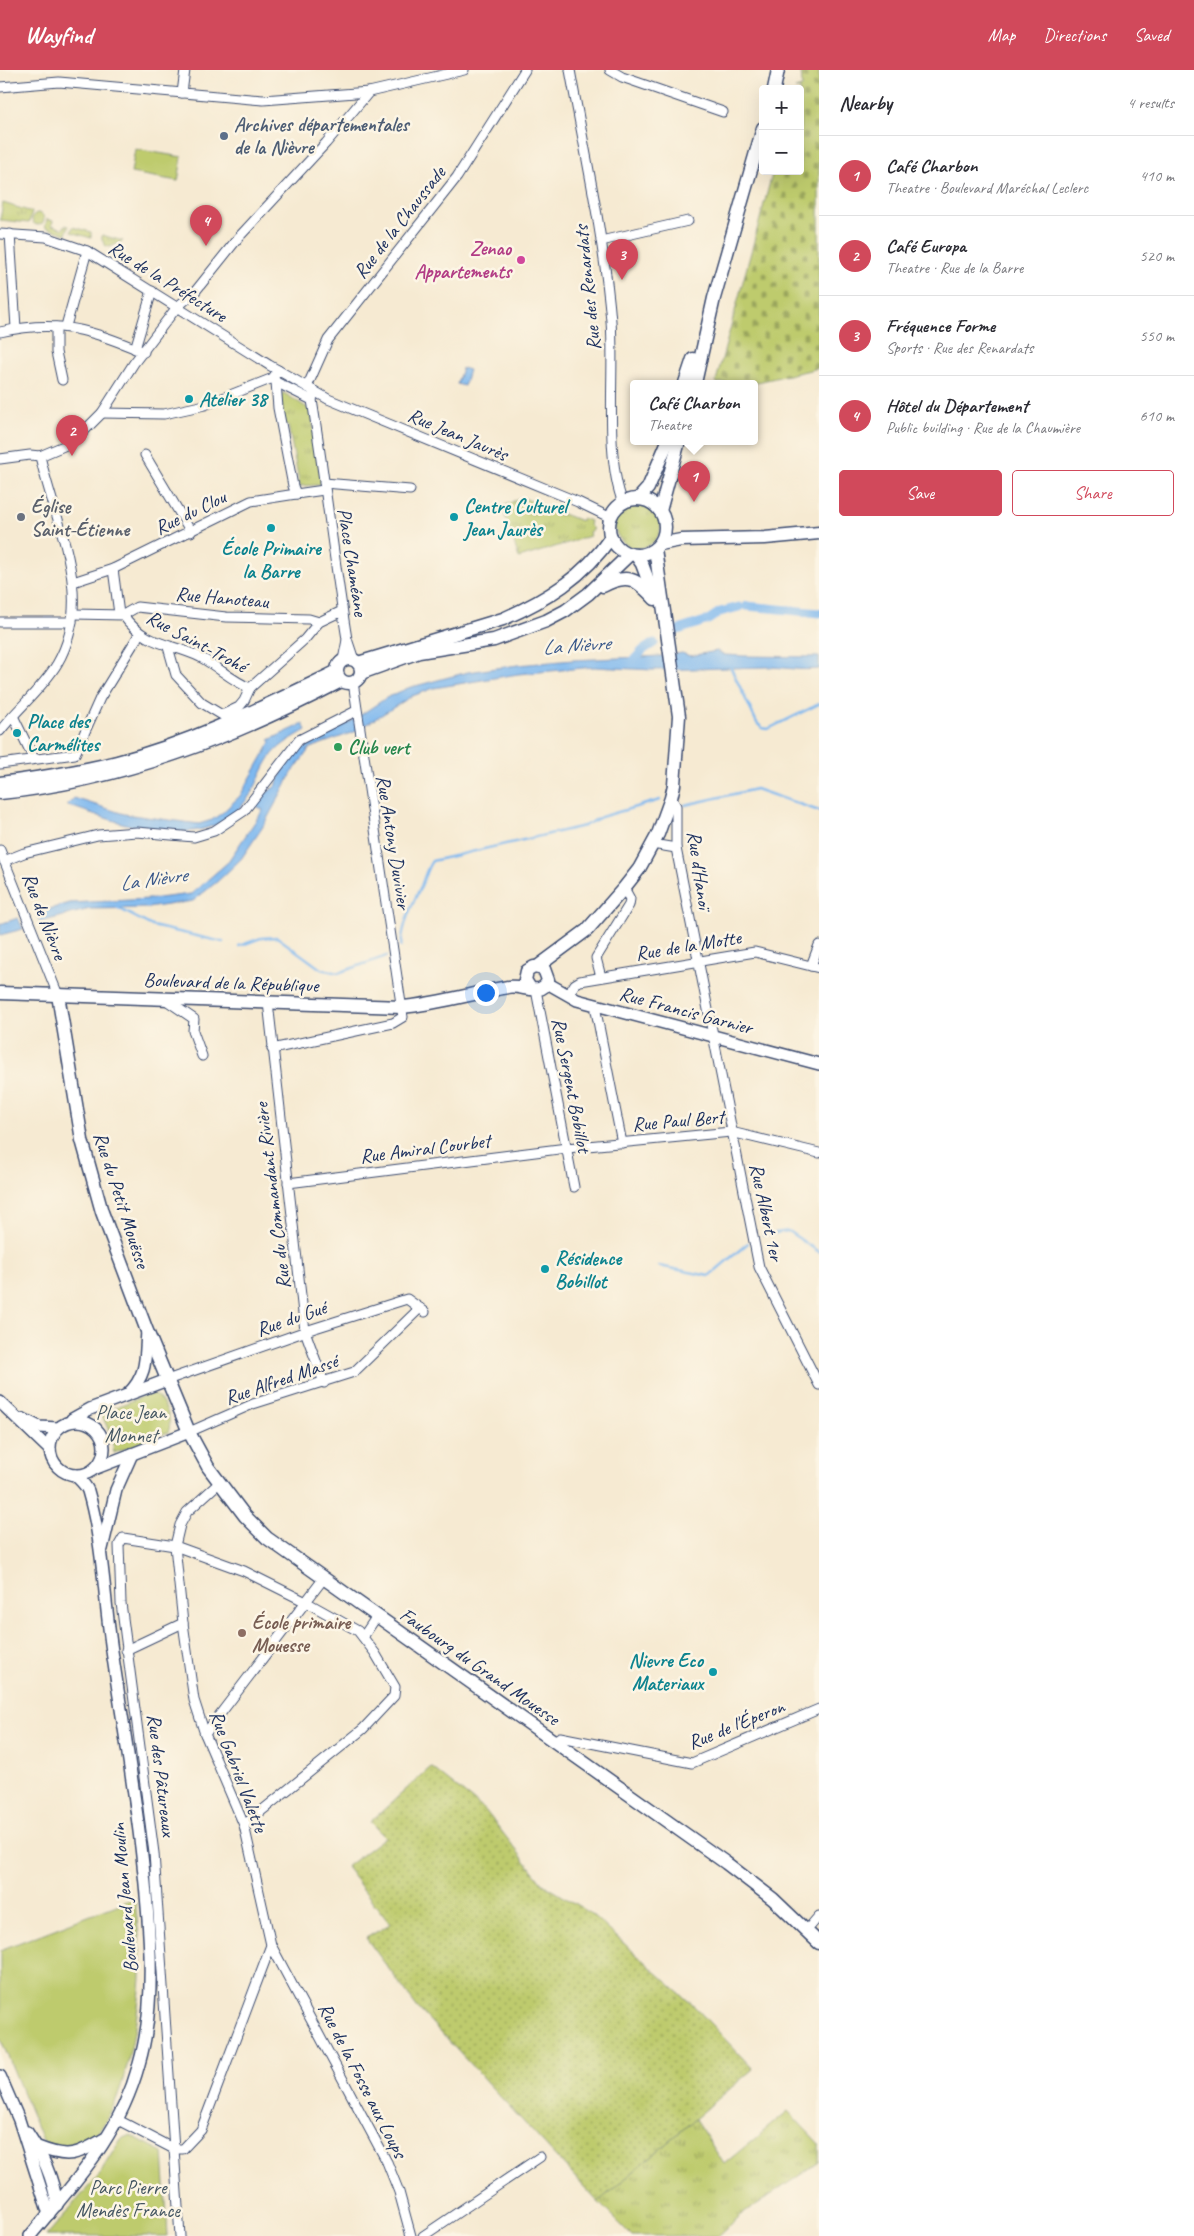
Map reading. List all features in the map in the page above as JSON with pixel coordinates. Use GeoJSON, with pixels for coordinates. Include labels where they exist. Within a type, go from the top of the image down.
{"type":"FeatureCollection","features":[{"type":"Feature","properties":{"kind":"main road"},"geometry":{"type":"LineString","coordinates":[[775,85],[778,70]]}},
{"type":"Feature","properties":{"kind":"main road"},"geometry":{"type":"LineString","coordinates":[[686,380],[714,298],[762,130]]}},
{"type":"Feature","properties":{"kind":"main road"},"geometry":{"type":"LineString","coordinates":[[696,380],[714,298]]}},
{"type":"Feature","properties":{"kind":"main road"},"geometry":{"type":"LineString","coordinates":[[0,783],[90,768],[161,748],[262,708],[349,670],[503,619],[524,610],[551,596],[578,575],[595,558],[611,537],[611,518],[618,507],[638,499],[648,488],[666,445]]}},
{"type":"Feature","properties":{"kind":"main road"},"geometry":{"type":"LineString","coordinates":[[660,511],[679,445]]}},
{"type":"Feature","properties":{"kind":"main road"},"geometry":{"type":"LineString","coordinates":[[638,499],[654,505],[660,511],[665,524],[665,531],[657,547],[666,623]]}},
{"type":"Feature","properties":{"kind":"main road"},"geometry":{"type":"LineString","coordinates":[[665,524],[680,532],[716,540]]}},
{"type":"Feature","properties":{"kind":"main road"},"geometry":{"type":"LineString","coordinates":[[588,594],[633,555],[680,540],[765,538],[819,533]]}},
{"type":"Feature","properties":{"kind":"main road"},"geometry":{"type":"LineString","coordinates":[[611,537],[622,550],[633,555],[642,564],[666,623]]}},
{"type":"Feature","properties":{"kind":"main road"},"geometry":{"type":"LineString","coordinates":[[0,792],[46,787],[101,776],[180,752],[254,724],[349,670],[419,652],[494,640],[546,621],[617,578],[626,578],[640,584],[655,599]]}},
{"type":"Feature","properties":{"kind":"main road","name":"Boulevard de la République"},"geometry":{"type":"LineString","coordinates":[[471,993],[532,970],[587,930],[639,869],[652,844],[671,798],[674,784],[680,716],[666,623]]}},
{"type":"Feature","properties":{"kind":"main road","name":"Boulevard de la République"},"geometry":{"type":"LineString","coordinates":[[548,979],[567,944]]}},
{"type":"Feature","properties":{"kind":"main road"},"geometry":{"type":"LineString","coordinates":[[544,969],[548,979],[544,988],[533,989],[524,980],[532,970],[544,969]]}},
{"type":"Feature","properties":{"kind":"main road","name":"Rue Francis Garnier"},"geometry":{"type":"LineString","coordinates":[[548,979],[568,995],[597,1006],[819,1064]]}},
{"type":"Feature","properties":{"kind":"main road","name":"Boulevard de la République"},"geometry":{"type":"LineString","coordinates":[[0,993],[402,1007],[422,1005],[471,993],[512,986],[533,989]]}},
{"type":"Feature","properties":{"kind":"main road","name":"Rue du Petit Mouësse"},"geometry":{"type":"LineString","coordinates":[[58,995],[82,1140],[102,1212],[167,1380]]}},
{"type":"Feature","properties":{"kind":"main road"},"geometry":{"type":"LineString","coordinates":[[126,1395],[136,1385],[144,1371],[147,1331]]}},
{"type":"Feature","properties":{"kind":"main road"},"geometry":{"type":"LineString","coordinates":[[95,1526],[87,1488],[76,1475],[61,1470],[52,1458],[50,1450],[53,1434],[62,1425],[90,1409],[167,1380]]}},
{"type":"Feature","properties":{"kind":"main road","name":"Faubourg du Grand Mouesse"},"geometry":{"type":"LineString","coordinates":[[167,1380],[189,1432],[208,1467],[245,1516],[268,1538],[732,1868],[773,1899],[819,1943]]}},
{"type":"Feature","properties":{"kind":"main road"},"geometry":{"type":"LineString","coordinates":[[4,1406],[27,1422],[38,1426],[62,1425],[82,1421],[97,1429],[104,1444],[104,1453],[95,1469],[95,1526]]}},
{"type":"Feature","properties":{"kind":"main road"},"geometry":{"type":"LineString","coordinates":[[4,1406],[50,1450]]}},
{"type":"Feature","properties":{"kind":"main road"},"geometry":{"type":"LineString","coordinates":[[76,1475],[189,1432]]}},
{"type":"Feature","properties":{"kind":"main road"},"geometry":{"type":"LineString","coordinates":[[100,1558],[116,1490],[132,1454]]}},
{"type":"Feature","properties":{"kind":"main road","name":"Boulevard Jean Moulin"},"geometry":{"type":"LineString","coordinates":[[30,2236],[82,2176],[118,2120],[130,2094],[140,2062],[146,2031],[150,1956],[138,1827],[95,1526]]}},
{"type":"Feature","properties":{"kind":"main road"},"geometry":{"type":"LineString","coordinates":[[0,2076],[19,2120],[49,2214]]}},
{"type":"Feature","properties":{"kind":"main road"},"geometry":{"type":"LineString","coordinates":[[19,2120],[38,2147],[51,2176],[57,2205]]}},
{"type":"Feature","properties":{"kind":"main road"},"geometry":{"type":"LineString","coordinates":[[38,2147],[55,2154],[70,2155],[84,2151],[108,2137]]}},
{"type":"Feature","properties":{"kind":"street"},"geometry":{"type":"LineString","coordinates":[[182,93],[185,70]]}},
{"type":"Feature","properties":{"kind":"street"},"geometry":{"type":"LineString","coordinates":[[0,87],[59,82],[263,100],[369,92],[464,70]]}},
{"type":"Feature","properties":{"kind":"street","name":"Rue des Renardats"},"geometry":{"type":"LineString","coordinates":[[570,70],[601,241],[611,322],[614,459],[618,489],[624,503]]}},
{"type":"Feature","properties":{"kind":"street"},"geometry":{"type":"LineString","coordinates":[[610,70],[622,77],[723,112]]}},
{"type":"Feature","properties":{"kind":"street","name":"Rue de la Chaussade"},"geometry":{"type":"LineString","coordinates":[[311,392],[328,340],[457,177],[521,73]]}},
{"type":"Feature","properties":{"kind":"street"},"geometry":{"type":"LineString","coordinates":[[0,460],[30,455],[40,456],[66,445],[83,432],[102,413],[140,350],[178,307],[194,293],[238,238],[326,143],[369,92]]}},
{"type":"Feature","properties":{"kind":"street"},"geometry":{"type":"LineString","coordinates":[[601,241],[688,221]]}},
{"type":"Feature","properties":{"kind":"street","name":"Rue de la Préfecture"},"geometry":{"type":"LineString","coordinates":[[0,234],[46,237],[87,251],[178,307],[276,376],[311,392]]}},
{"type":"Feature","properties":{"kind":"street"},"geometry":{"type":"LineString","coordinates":[[10,234],[16,328]]}},
{"type":"Feature","properties":{"kind":"street"},"geometry":{"type":"LineString","coordinates":[[62,380],[56,352],[61,326],[87,251]]}},
{"type":"Feature","properties":{"kind":"street"},"geometry":{"type":"LineString","coordinates":[[140,350],[152,291]]}},
{"type":"Feature","properties":{"kind":"street"},"geometry":{"type":"LineString","coordinates":[[187,314],[194,293]]}},
{"type":"Feature","properties":{"kind":"street"},"geometry":{"type":"LineString","coordinates":[[0,332],[16,328],[61,326],[98,333],[140,350]]}},
{"type":"Feature","properties":{"kind":"street"},"geometry":{"type":"LineString","coordinates":[[102,413],[164,414],[205,405],[276,376],[311,392]]}},
{"type":"Feature","properties":{"kind":"street"},"geometry":{"type":"LineString","coordinates":[[276,376],[279,416],[296,494]]}},
{"type":"Feature","properties":{"kind":"street","name":"Place Chaméane"},"geometry":{"type":"LineString","coordinates":[[311,392],[347,640],[349,670]]}},
{"type":"Feature","properties":{"kind":"street","name":"Rue Jean Jaurès"},"geometry":{"type":"LineString","coordinates":[[311,392],[590,507],[611,518]]}},
{"type":"Feature","properties":{"kind":"street"},"geometry":{"type":"LineString","coordinates":[[145,455],[191,532]]}},
{"type":"Feature","properties":{"kind":"street"},"geometry":{"type":"LineString","coordinates":[[0,731],[47,679],[57,664],[68,642],[73,618],[73,582],[65,542],[46,483],[40,456]]}},
{"type":"Feature","properties":{"kind":"street"},"geometry":{"type":"LineString","coordinates":[[324,486],[410,490]]}},
{"type":"Feature","properties":{"kind":"street","name":"Place Chaméane"},"geometry":{"type":"LineString","coordinates":[[296,494],[324,486]]}},
{"type":"Feature","properties":{"kind":"street","name":"Rue du Clou"},"geometry":{"type":"LineString","coordinates":[[73,582],[113,569],[251,501],[296,494]]}},
{"type":"Feature","properties":{"kind":"street"},"geometry":{"type":"LineString","coordinates":[[113,569],[121,615]]}},
{"type":"Feature","properties":{"kind":"street","name":"Rue Hanoteau"},"geometry":{"type":"LineString","coordinates":[[121,615],[137,607],[235,617],[309,619],[319,622]]}},
{"type":"Feature","properties":{"kind":"street"},"geometry":{"type":"LineString","coordinates":[[168,647],[176,675],[202,703],[214,712],[222,715],[239,706],[244,701],[250,688],[305,639],[319,622],[342,612]]}},
{"type":"Feature","properties":{"kind":"street","name":"Rue Saint-Trohé"},"geometry":{"type":"LineString","coordinates":[[0,622],[121,615],[140,633],[168,647],[199,657],[250,688]]}},
{"type":"Feature","properties":{"kind":"street"},"geometry":{"type":"LineString","coordinates":[[0,764],[75,754],[100,698],[140,633]]}},
{"type":"Feature","properties":{"kind":"street","name":"Rue Antony Duvivier"},"geometry":{"type":"LineString","coordinates":[[349,670],[402,1007]]}},
{"type":"Feature","properties":{"kind":"street"},"geometry":{"type":"LineString","coordinates":[[4,861],[24,853],[98,835],[137,832],[194,837],[214,830],[244,811],[299,740],[356,711]]}},
{"type":"Feature","properties":{"kind":"street"},"geometry":{"type":"LineString","coordinates":[[13,716],[34,759]]}},
{"type":"Feature","properties":{"kind":"street","name":"Rue d'Hanoï"},"geometry":{"type":"LineString","coordinates":[[671,798],[676,806],[676,848],[712,1036]]}},
{"type":"Feature","properties":{"kind":"street"},"geometry":{"type":"LineString","coordinates":[[652,844],[676,848]]}},
{"type":"Feature","properties":{"kind":"street","name":"Rue de Nièvre"},"geometry":{"type":"LineString","coordinates":[[0,850],[58,995]]}},
{"type":"Feature","properties":{"kind":"street"},"geometry":{"type":"LineString","coordinates":[[601,978],[596,958],[629,905],[630,899],[624,888]]}},
{"type":"Feature","properties":{"kind":"street"},"geometry":{"type":"LineString","coordinates":[[815,967],[819,945]]}},
{"type":"Feature","properties":{"kind":"street","name":"Rue de la Motte"},"geometry":{"type":"LineString","coordinates":[[568,995],[577,982],[755,952],[815,967]]}},
{"type":"Feature","properties":{"kind":"street","name":"Rue Sergent Bobillot"},"geometry":{"type":"LineString","coordinates":[[533,989],[574,1186]]}},
{"type":"Feature","properties":{"kind":"street"},"geometry":{"type":"LineString","coordinates":[[164,998],[194,1019],[193,1031],[202,1056]]}},
{"type":"Feature","properties":{"kind":"street","name":"Rue du Commandant Rivière"},"geometry":{"type":"LineString","coordinates":[[268,1002],[306,1331],[324,1383]]}},
{"type":"Feature","properties":{"kind":"street"},"geometry":{"type":"LineString","coordinates":[[597,1006],[596,1011],[622,1143]]}},
{"type":"Feature","properties":{"kind":"street"},"geometry":{"type":"LineString","coordinates":[[272,1049],[399,1021],[404,1017],[402,1007]]}},
{"type":"Feature","properties":{"kind":"street","name":"Rue Albert 1er"},"geometry":{"type":"LineString","coordinates":[[712,1036],[758,1267],[819,1385]]}},
{"type":"Feature","properties":{"kind":"street","name":"Rue Paul Bert"},"geometry":{"type":"LineString","coordinates":[[567,1148],[732,1132],[819,1153]]}},
{"type":"Feature","properties":{"kind":"street","name":"Rue Amiral Courbet"},"geometry":{"type":"LineString","coordinates":[[288,1183],[567,1148]]}},
{"type":"Feature","properties":{"kind":"street","name":"Rue du Gué"},"geometry":{"type":"LineString","coordinates":[[167,1380],[306,1331],[407,1299],[422,1310]]}},
{"type":"Feature","properties":{"kind":"street","name":"Rue Alfred Massé"},"geometry":{"type":"LineString","coordinates":[[189,1432],[253,1404],[354,1372],[422,1310]]}},
{"type":"Feature","properties":{"kind":"street","name":"Rue Gabriel Valette"},"geometry":{"type":"LineString","coordinates":[[219,1483],[187,1512],[180,1525],[176,1546],[183,1623],[194,1700],[205,1734],[244,1826],[271,1945]]}},
{"type":"Feature","properties":{"kind":"street","name":"Rue des Pâtureaux"},"geometry":{"type":"LineString","coordinates":[[174,2149],[154,1853],[137,1717],[126,1650],[121,1603],[119,1545],[124,1538],[176,1546]]}},
{"type":"Feature","properties":{"kind":"street"},"geometry":{"type":"LineString","coordinates":[[176,1546],[244,1571],[306,1602],[358,1632],[380,1661],[395,1687],[394,1696],[363,1729],[244,1826]]}},
{"type":"Feature","properties":{"kind":"street"},"geometry":{"type":"LineString","coordinates":[[205,1734],[324,1578]]}},
{"type":"Feature","properties":{"kind":"street"},"geometry":{"type":"LineString","coordinates":[[363,1637],[377,1616]]}},
{"type":"Feature","properties":{"kind":"street"},"geometry":{"type":"LineString","coordinates":[[126,1650],[183,1623]]}},
{"type":"Feature","properties":{"kind":"street","name":"Rue de l'Éperon"},"geometry":{"type":"LineString","coordinates":[[554,1741],[560,1737],[692,1763],[819,1709]]}},
{"type":"Feature","properties":{"kind":"street"},"geometry":{"type":"LineString","coordinates":[[572,1754],[577,1741]]}},
{"type":"Feature","properties":{"kind":"street"},"geometry":{"type":"LineString","coordinates":[[807,1930],[819,1916]]}},
{"type":"Feature","properties":{"kind":"street"},"geometry":{"type":"LineString","coordinates":[[118,2120],[174,2149],[183,2149],[201,2130],[271,1945]]}},
{"type":"Feature","properties":{"kind":"street","name":"Rue de la Fosse aux Loups"},"geometry":{"type":"LineString","coordinates":[[271,1945],[387,2162],[399,2192],[412,2236]]}},
{"type":"Feature","properties":{"kind":"street"},"geometry":{"type":"LineString","coordinates":[[174,2149],[180,2236]]}},
{"type":"Feature","properties":{"kind":"street"},"geometry":{"type":"LineString","coordinates":[[423,2236],[540,2157]]}},
{"type":"Feature","properties":{"kind":"green space"},"geometry":{"type":"Polygon","coordinates":[[[801,70],[819,70],[819,368],[758,382],[758,380],[716,380],[772,175],[804,175],[804,85],[802,85],[801,70]]]}},
{"type":"Feature","properties":{"kind":"green space"},"geometry":{"type":"Polygon","coordinates":[[[135,149],[182,157],[178,181],[131,173],[135,149]]]}},
{"type":"Feature","properties":{"kind":"green space"},"geometry":{"type":"Polygon","coordinates":[[[3,203],[32,212],[29,223],[0,220],[3,203]]]}},
{"type":"Feature","properties":{"kind":"green space"},"geometry":{"type":"Polygon","coordinates":[[[36,213],[40,213],[44,219],[40,225],[36,225],[32,221],[32,217],[36,213]]]}},
{"type":"Feature","properties":{"kind":"green space"},"geometry":{"type":"Polygon","coordinates":[[[47,219],[53,221],[52,225],[63,229],[65,225],[69,226],[66,234],[45,227],[47,219]]]}},
{"type":"Feature","properties":{"kind":"green space"},"geometry":{"type":"Polygon","coordinates":[[[73,227],[91,232],[91,238],[71,232],[73,227]]]}},
{"type":"Feature","properties":{"kind":"green space"},"geometry":{"type":"Polygon","coordinates":[[[102,235],[123,241],[110,247],[106,246],[102,240],[102,235]]]}},
{"type":"Feature","properties":{"kind":"green space"},"geometry":{"type":"Polygon","coordinates":[[[284,393],[311,410],[321,483],[319,485],[300,486],[288,425],[284,423],[280,394],[284,393]]]}},
{"type":"Feature","properties":{"kind":"green space"},"geometry":{"type":"Polygon","coordinates":[[[521,497],[581,521],[582,518],[590,521],[589,525],[593,529],[589,532],[590,536],[519,558],[502,507],[521,497]]]}},
{"type":"Feature","properties":{"kind":"green space"},"geometry":{"type":"Polygon","coordinates":[[[638,502],[651,506],[657,512],[661,525],[657,538],[651,544],[638,548],[625,544],[619,538],[615,525],[619,512],[625,506],[638,502]]]}},
{"type":"Feature","properties":{"kind":"green space","name":"Place Jean Monnet"},"geometry":{"type":"Polygon","coordinates":[[[151,1393],[160,1399],[166,1410],[170,1421],[168,1432],[114,1453],[112,1438],[101,1413],[151,1393]]]}},
{"type":"Feature","properties":{"kind":"green space"},"geometry":{"type":"Polygon","coordinates":[[[431,1767],[485,1810],[543,1884],[590,1913],[695,2007],[753,2069],[598,2202],[417,2007],[366,1938],[390,1924],[346,1867],[385,1837],[370,1822],[431,1767]]]}},
{"type":"Feature","properties":{"kind":"green space"},"geometry":{"type":"Polygon","coordinates":[[[135,1898],[141,1978],[135,2028],[128,2061],[118,2093],[105,2121],[89,2141],[68,2149],[42,2140],[0,2037],[0,1950],[135,1898]]]}},
{"type":"Feature","properties":{"kind":"green space"},"geometry":{"type":"Polygon","coordinates":[[[788,2111],[819,2144],[819,2162],[740,2216],[718,2236],[632,2236],[598,2202],[695,2119],[724,2164],[788,2111]]]}},
{"type":"Feature","properties":{"kind":"green space","name":"Parc Pierre Mendès France"},"geometry":{"type":"Polygon","coordinates":[[[130,2135],[163,2152],[168,2236],[46,2236],[98,2176],[121,2139],[130,2135]]]}},
{"type":"Feature","properties":{"kind":"water"},"geometry":{"type":"Polygon","coordinates":[[[462,368],[469,370],[464,386],[457,384],[462,368]]]}},
{"type":"Feature","properties":{"kind":"water","name":"La Nièvre"},"geometry":{"type":"Polygon","coordinates":[[[717,651],[725,655],[819,657],[819,669],[805,670],[766,667],[653,670],[594,667],[518,674],[434,688],[412,696],[354,732],[310,748],[292,773],[262,828],[241,859],[193,901],[147,908],[90,909],[40,922],[36,913],[70,903],[150,899],[191,894],[227,863],[263,810],[255,805],[259,798],[276,786],[284,767],[299,748],[350,722],[386,698],[408,688],[468,672],[518,665],[573,660],[663,656],[682,653],[690,656],[717,651]]]}},
{"type":"Feature","properties":{"kind":"water"},"geometry":{"type":"Polygon","coordinates":[[[303,724],[306,730],[292,738],[272,755],[248,798],[230,816],[209,827],[187,832],[162,831],[138,827],[67,805],[74,798],[124,814],[199,824],[212,820],[240,796],[271,742],[269,740],[303,724]]]}},
{"type":"Feature","properties":{"kind":"water"},"geometry":{"type":"Polygon","coordinates":[[[18,918],[23,929],[0,935],[0,924],[18,918]]]}},
{"type":"Feature","properties":{"kind":"waterway"},"geometry":{"type":"LineString","coordinates":[[747,606],[819,613]]}},
{"type":"Feature","properties":{"kind":"waterway"},"geometry":{"type":"LineString","coordinates":[[675,631],[708,620],[720,612],[739,607]]}},
{"type":"Feature","properties":{"kind":"waterway"},"geometry":{"type":"LineString","coordinates":[[631,663],[643,650],[654,643]]}},
{"type":"Feature","properties":{"kind":"waterway"},"geometry":{"type":"LineString","coordinates":[[730,666],[757,723],[762,728],[768,729],[819,704]]}},
{"type":"Feature","properties":{"kind":"waterway"},"geometry":{"type":"LineString","coordinates":[[685,805],[756,789],[819,811]]}},
{"type":"Feature","properties":{"kind":"waterway"},"geometry":{"type":"LineString","coordinates":[[401,946],[408,915],[432,861],[584,826],[601,817],[660,800]]}},
{"type":"Feature","properties":{"kind":"waterway"},"geometry":{"type":"LineString","coordinates":[[116,907],[152,926],[223,942]]}},
{"type":"Feature","properties":{"kind":"waterway"},"geometry":{"type":"LineString","coordinates":[[239,946],[261,938],[277,937],[321,969],[338,973],[387,956]]}},
{"type":"Feature","properties":{"kind":"waterway"},"geometry":{"type":"LineString","coordinates":[[763,1235],[788,1231],[819,1252]]}},
{"type":"Feature","properties":{"kind":"waterway"},"geometry":{"type":"LineString","coordinates":[[659,1266],[709,1276],[748,1243]]}},
{"type":"Feature","properties":{"kind":"place","name":"Archives départementales de la Nièvre"},"geometry":{"type":"Point","coordinates":[224,136]}},
{"type":"Feature","properties":{"kind":"place","name":"Hôtel du Département"},"geometry":{"type":"Point","coordinates":[206,246]}},
{"type":"Feature","properties":{"kind":"place","name":"Zenao Appartements"},"geometry":{"type":"Point","coordinates":[521,260]}},
{"type":"Feature","properties":{"kind":"place","name":"Fréquence Forme"},"geometry":{"type":"Point","coordinates":[622,280]}},
{"type":"Feature","properties":{"kind":"place","name":"Atelier 38"},"geometry":{"type":"Point","coordinates":[189,399]}},
{"type":"Feature","properties":{"kind":"place","name":"Café Europa"},"geometry":{"type":"Point","coordinates":[72,456]}},
{"type":"Feature","properties":{"kind":"place","name":"Café Charbon"},"geometry":{"type":"Point","coordinates":[694,502]}},
{"type":"Feature","properties":{"kind":"place","name":"Église Saint-Étienne"},"geometry":{"type":"Point","coordinates":[21,517]}},
{"type":"Feature","properties":{"kind":"place","name":"Centre Culturel Jean Jaurès"},"geometry":{"type":"Point","coordinates":[454,517]}},
{"type":"Feature","properties":{"kind":"place","name":"École Primaire la Barre"},"geometry":{"type":"Point","coordinates":[271,528]}},
{"type":"Feature","properties":{"kind":"place","name":"Place des Carmélites"},"geometry":{"type":"Point","coordinates":[17,733]}},
{"type":"Feature","properties":{"kind":"place","name":"Club vert"},"geometry":{"type":"Point","coordinates":[338,747]}},
{"type":"Feature","properties":{"kind":"place","name":"Résidence Bobillot"},"geometry":{"type":"Point","coordinates":[545,1269]}},
{"type":"Feature","properties":{"kind":"place","name":"École primaire Mouesse"},"geometry":{"type":"Point","coordinates":[242,1633]}},
{"type":"Feature","properties":{"kind":"place","name":"Nievre Eco Materiaux"},"geometry":{"type":"Point","coordinates":[713,1672]}}]}
